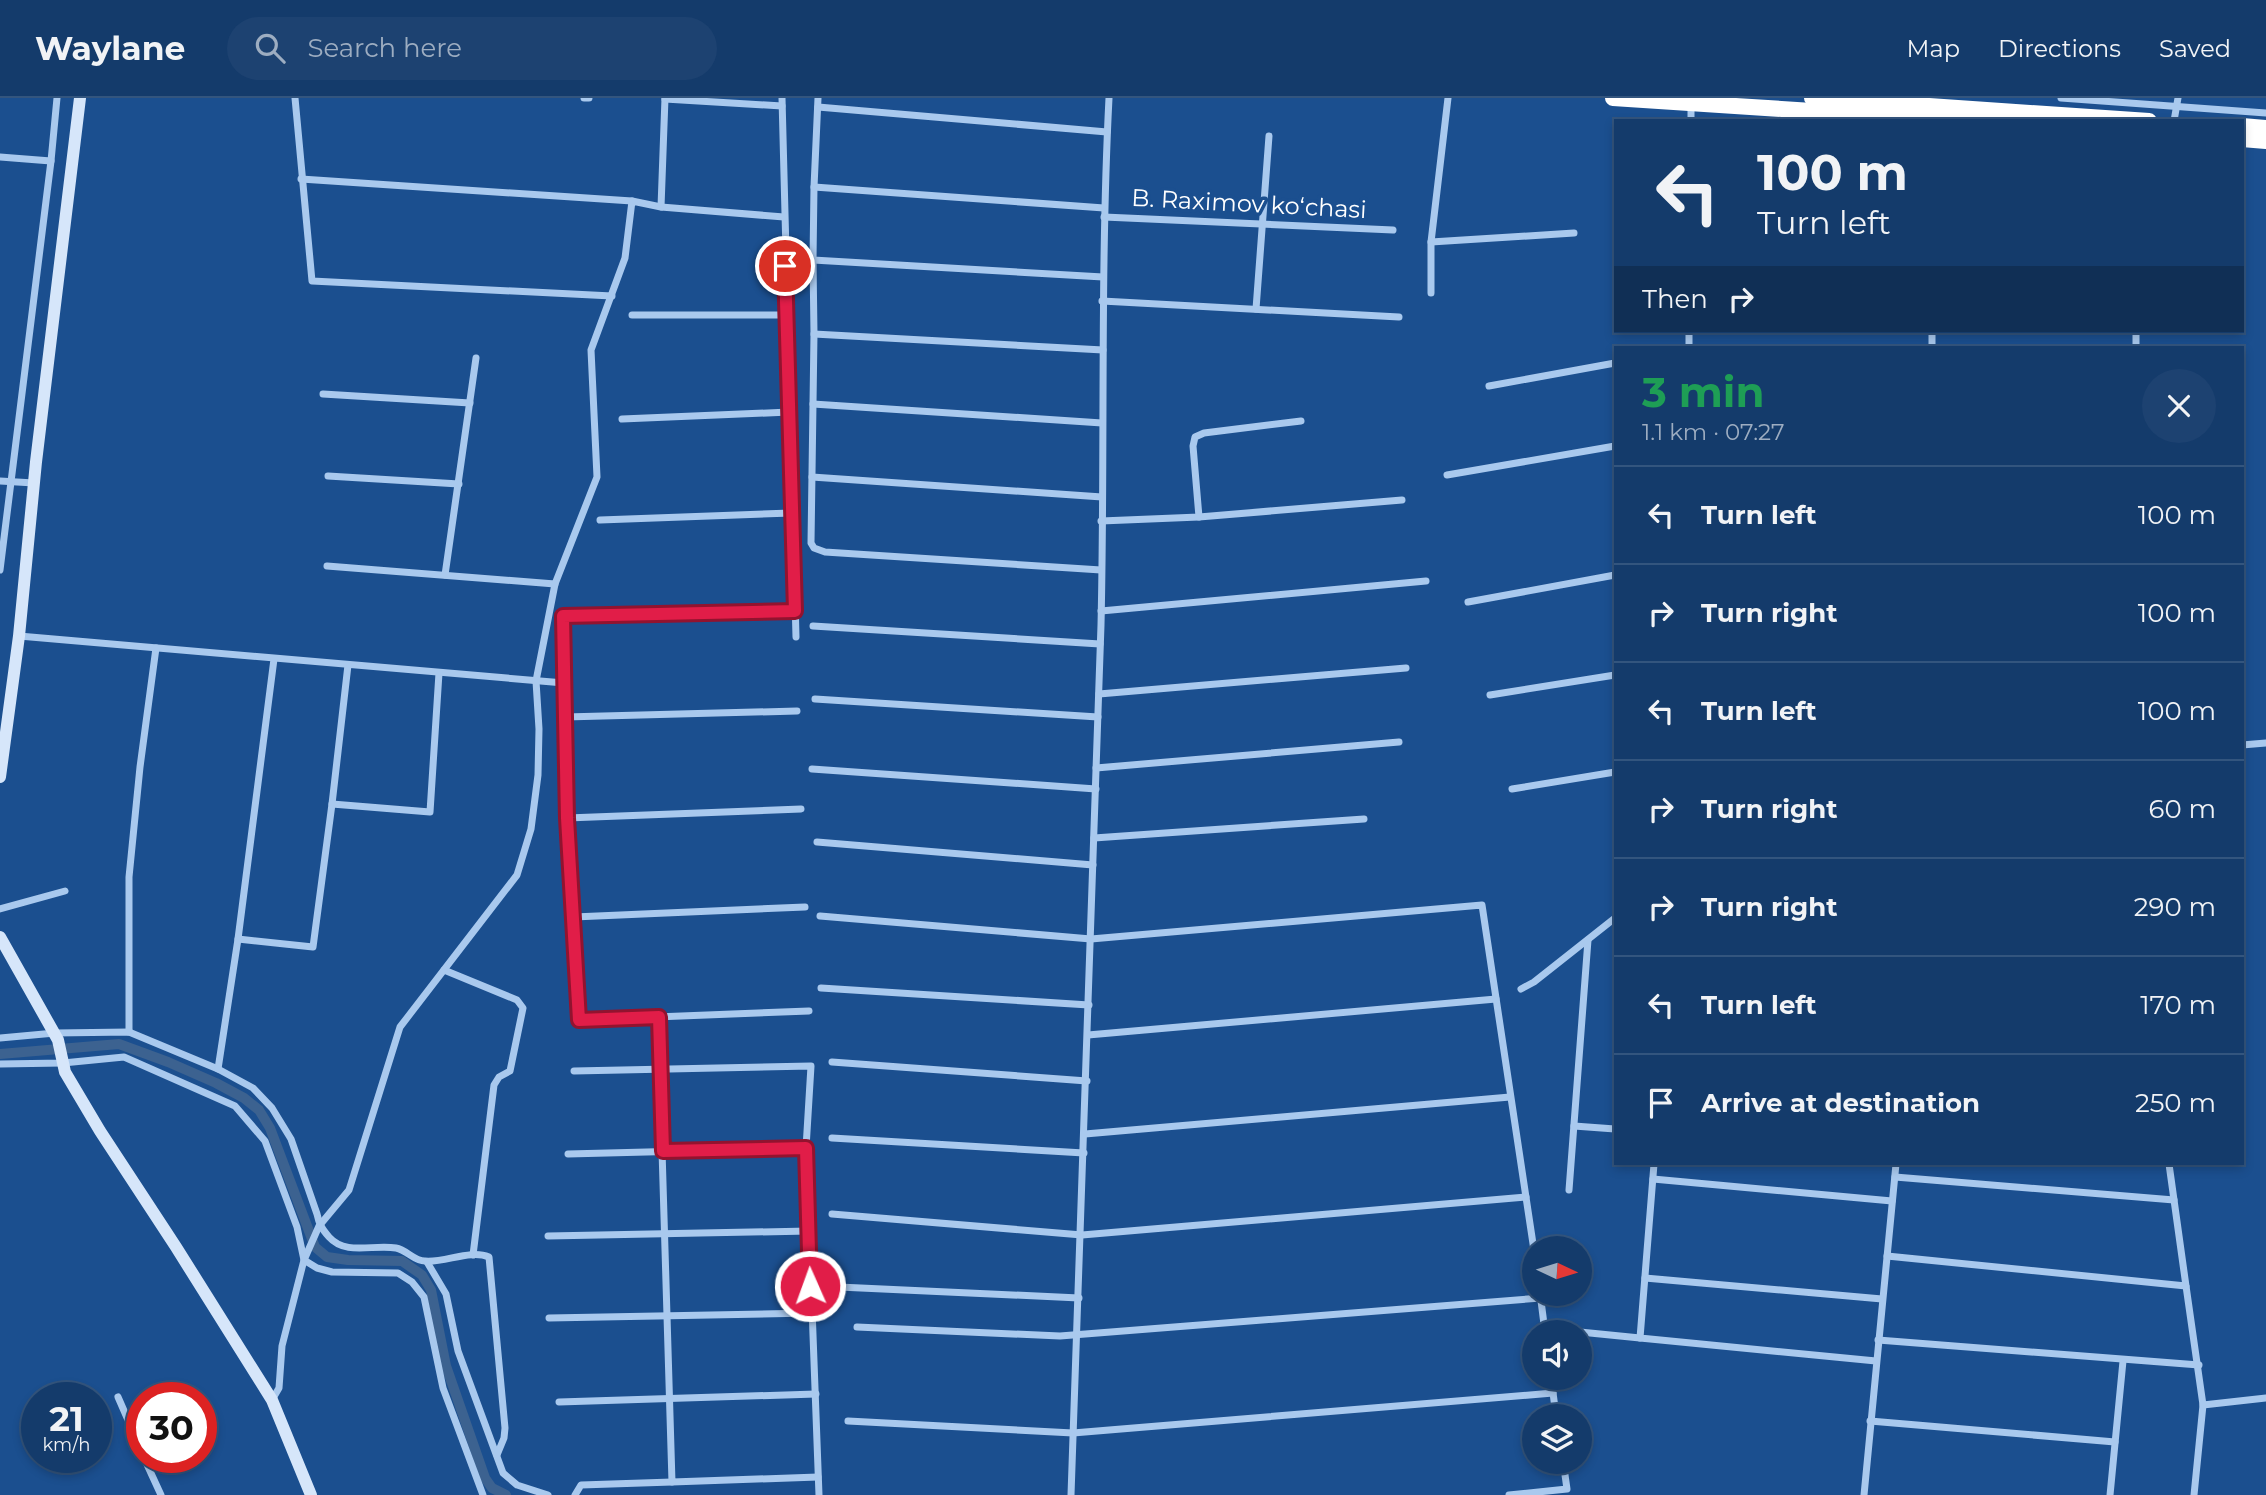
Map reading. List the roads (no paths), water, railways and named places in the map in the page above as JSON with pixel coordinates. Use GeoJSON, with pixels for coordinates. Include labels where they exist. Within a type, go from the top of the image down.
{"type":"FeatureCollection","features":[{"type":"Feature","properties":{"kind":"highway"},"geometry":{"type":"LineString","coordinates":[[1614,98],[1691,101],[1925,119]]}},
{"type":"Feature","properties":{"kind":"highway"},"geometry":{"type":"LineString","coordinates":[[1812,98],[2120,119]]}},
{"type":"Feature","properties":{"kind":"highway"},"geometry":{"type":"LineString","coordinates":[[2244,126],[2266,128]]}},
{"type":"Feature","properties":{"kind":"highway"},"geometry":{"type":"LineString","coordinates":[[2244,139],[2266,141]]}},
{"type":"Feature","properties":{"kind":"street"},"geometry":{"type":"LineString","coordinates":[[0,570],[57,98]]}},
{"type":"Feature","properties":{"kind":"street"},"geometry":{"type":"LineString","coordinates":[[0,777],[19,636],[37,450],[80,98]]}},
{"type":"Feature","properties":{"kind":"street"},"geometry":{"type":"LineString","coordinates":[[295,98],[312,281],[612,296]]}},
{"type":"Feature","properties":{"kind":"street"},"geometry":{"type":"LineString","coordinates":[[584,98],[589,98]]}},
{"type":"Feature","properties":{"kind":"street"},"geometry":{"type":"LineString","coordinates":[[661,206],[665,98],[782,102],[796,637]]}},
{"type":"Feature","properties":{"kind":"street"},"geometry":{"type":"LineString","coordinates":[[1070,1495],[1082,1235],[1099,694],[1102,301],[1109,98]]}},
{"type":"Feature","properties":{"kind":"street"},"geometry":{"type":"LineString","coordinates":[[1431,293],[1431,242],[1448,98]]}},
{"type":"Feature","properties":{"kind":"street"},"geometry":{"type":"LineString","coordinates":[[2061,98],[2178,102],[2266,113]]}},
{"type":"Feature","properties":{"kind":"street"},"geometry":{"type":"LineString","coordinates":[[2092,99],[2092,117]]}},
{"type":"Feature","properties":{"kind":"street"},"geometry":{"type":"LineString","coordinates":[[1691,101],[1691,119]]}},
{"type":"Feature","properties":{"kind":"street"},"geometry":{"type":"LineString","coordinates":[[1101,569],[825,552],[814,548],[811,543],[814,187],[818,102],[1107,132]]}},
{"type":"Feature","properties":{"kind":"street"},"geometry":{"type":"LineString","coordinates":[[1256,309],[1269,136]]}},
{"type":"Feature","properties":{"kind":"street"},"geometry":{"type":"LineString","coordinates":[[0,157],[51,161]]}},
{"type":"Feature","properties":{"kind":"street"},"geometry":{"type":"LineString","coordinates":[[301,179],[632,201],[784,217]]}},
{"type":"Feature","properties":{"kind":"street","name":"B. Raximov koʻchasi"},"geometry":{"type":"LineString","coordinates":[[814,187],[1262,225],[1393,230]]}},
{"type":"Feature","properties":{"kind":"street"},"geometry":{"type":"LineString","coordinates":[[272,1400],[279,1388],[282,1346],[306,1256],[319,1226],[349,1190],[400,1027],[517,875],[531,829],[538,775],[536,681],[555,584],[597,477],[591,350],[625,258],[632,201]]}},
{"type":"Feature","properties":{"kind":"street"},"geometry":{"type":"LineString","coordinates":[[1431,242],[1574,233]]}},
{"type":"Feature","properties":{"kind":"street"},"geometry":{"type":"LineString","coordinates":[[813,260],[1103,277]]}},
{"type":"Feature","properties":{"kind":"street"},"geometry":{"type":"LineString","coordinates":[[1102,301],[1399,317]]}},
{"type":"Feature","properties":{"kind":"street"},"geometry":{"type":"LineString","coordinates":[[632,315],[786,316]]}},
{"type":"Feature","properties":{"kind":"street"},"geometry":{"type":"LineString","coordinates":[[814,334],[1103,350]]}},
{"type":"Feature","properties":{"kind":"street"},"geometry":{"type":"LineString","coordinates":[[445,575],[476,358]]}},
{"type":"Feature","properties":{"kind":"street"},"geometry":{"type":"LineString","coordinates":[[1489,386],[1614,363]]}},
{"type":"Feature","properties":{"kind":"street"},"geometry":{"type":"LineString","coordinates":[[323,394],[470,403]]}},
{"type":"Feature","properties":{"kind":"street"},"geometry":{"type":"LineString","coordinates":[[813,404],[1102,424]]}},
{"type":"Feature","properties":{"kind":"street"},"geometry":{"type":"LineString","coordinates":[[622,419],[789,412]]}},
{"type":"Feature","properties":{"kind":"street"},"geometry":{"type":"LineString","coordinates":[[1199,517],[1193,446],[1195,437],[1204,433],[1301,421]]}},
{"type":"Feature","properties":{"kind":"street"},"geometry":{"type":"LineString","coordinates":[[1447,475],[1614,446]]}},
{"type":"Feature","properties":{"kind":"street"},"geometry":{"type":"LineString","coordinates":[[328,476],[459,484]]}},
{"type":"Feature","properties":{"kind":"street"},"geometry":{"type":"LineString","coordinates":[[812,477],[1102,497]]}},
{"type":"Feature","properties":{"kind":"street"},"geometry":{"type":"LineString","coordinates":[[0,481],[35,483]]}},
{"type":"Feature","properties":{"kind":"street"},"geometry":{"type":"LineString","coordinates":[[1101,522],[1199,517],[1402,500]]}},
{"type":"Feature","properties":{"kind":"street"},"geometry":{"type":"LineString","coordinates":[[600,520],[791,513]]}},
{"type":"Feature","properties":{"kind":"street"},"geometry":{"type":"LineString","coordinates":[[327,566],[555,584]]}},
{"type":"Feature","properties":{"kind":"street"},"geometry":{"type":"LineString","coordinates":[[1468,602],[1614,575]]}},
{"type":"Feature","properties":{"kind":"street"},"geometry":{"type":"LineString","coordinates":[[1101,611],[1426,581]]}},
{"type":"Feature","properties":{"kind":"street"},"geometry":{"type":"LineString","coordinates":[[795,611],[563,616],[567,818],[579,1020],[809,1011]]}},
{"type":"Feature","properties":{"kind":"street"},"geometry":{"type":"LineString","coordinates":[[813,626],[1100,644]]}},
{"type":"Feature","properties":{"kind":"street"},"geometry":{"type":"LineString","coordinates":[[19,636],[564,683]]}},
{"type":"Feature","properties":{"kind":"street"},"geometry":{"type":"LineString","coordinates":[[129,1032],[129,877],[156,648]]}},
{"type":"Feature","properties":{"kind":"street"},"geometry":{"type":"LineString","coordinates":[[218,1069],[238,939],[274,659]]}},
{"type":"Feature","properties":{"kind":"street"},"geometry":{"type":"LineString","coordinates":[[238,939],[313,947],[348,665]]}},
{"type":"Feature","properties":{"kind":"street"},"geometry":{"type":"LineString","coordinates":[[1099,694],[1406,668]]}},
{"type":"Feature","properties":{"kind":"street"},"geometry":{"type":"LineString","coordinates":[[332,804],[430,812],[439,673]]}},
{"type":"Feature","properties":{"kind":"street"},"geometry":{"type":"LineString","coordinates":[[1490,695],[1614,675]]}},
{"type":"Feature","properties":{"kind":"street"},"geometry":{"type":"LineString","coordinates":[[815,699],[1098,717]]}},
{"type":"Feature","properties":{"kind":"street"},"geometry":{"type":"LineString","coordinates":[[565,717],[797,711]]}},
{"type":"Feature","properties":{"kind":"street"},"geometry":{"type":"LineString","coordinates":[[1096,768],[1399,742]]}},
{"type":"Feature","properties":{"kind":"street"},"geometry":{"type":"LineString","coordinates":[[2244,745],[2266,743]]}},
{"type":"Feature","properties":{"kind":"street"},"geometry":{"type":"LineString","coordinates":[[812,769],[1096,789]]}},
{"type":"Feature","properties":{"kind":"street"},"geometry":{"type":"LineString","coordinates":[[1511,789],[1614,772]]}},
{"type":"Feature","properties":{"kind":"street"},"geometry":{"type":"LineString","coordinates":[[567,818],[801,809]]}},
{"type":"Feature","properties":{"kind":"street"},"geometry":{"type":"LineString","coordinates":[[1094,838],[1364,819]]}},
{"type":"Feature","properties":{"kind":"street"},"geometry":{"type":"LineString","coordinates":[[817,842],[1093,865]]}},
{"type":"Feature","properties":{"kind":"street"},"geometry":{"type":"LineString","coordinates":[[0,909],[65,891]]}},
{"type":"Feature","properties":{"kind":"street"},"geometry":{"type":"LineString","coordinates":[[820,916],[1091,939],[1482,905],[1532,1236]]}},
{"type":"Feature","properties":{"kind":"street"},"geometry":{"type":"LineString","coordinates":[[574,917],[805,907]]}},
{"type":"Feature","properties":{"kind":"street"},"geometry":{"type":"LineString","coordinates":[[1521,989],[1534,982],[1614,919]]}},
{"type":"Feature","properties":{"kind":"street"},"geometry":{"type":"LineString","coordinates":[[0,936],[56,1037],[65,1072],[272,1400],[312,1495]]}},
{"type":"Feature","properties":{"kind":"street"},"geometry":{"type":"LineString","coordinates":[[1569,1190],[1588,940]]}},
{"type":"Feature","properties":{"kind":"street"},"geometry":{"type":"LineString","coordinates":[[444,970],[517,1000],[523,1008],[510,1071],[499,1077],[494,1085],[473,1255]]}},
{"type":"Feature","properties":{"kind":"street"},"geometry":{"type":"LineString","coordinates":[[821,988],[1089,1005]]}},
{"type":"Feature","properties":{"kind":"street"},"geometry":{"type":"LineString","coordinates":[[1088,1035],[1496,999]]}},
{"type":"Feature","properties":{"kind":"street"},"geometry":{"type":"LineString","coordinates":[[659,1017],[672,1482]]}},
{"type":"Feature","properties":{"kind":"street"},"geometry":{"type":"LineString","coordinates":[[0,1038],[129,1032],[218,1069],[253,1088],[272,1108],[290,1139],[319,1226],[336,1245],[347,1248],[396,1248],[427,1262],[473,1255],[489,1257],[505,1428],[497,1455]]}},
{"type":"Feature","properties":{"kind":"street"},"geometry":{"type":"LineString","coordinates":[[0,1063],[124,1057],[235,1106],[265,1141],[306,1256],[317,1268],[332,1272],[398,1273],[412,1282],[424,1297],[443,1388],[483,1495]]}},
{"type":"Feature","properties":{"kind":"street"},"geometry":{"type":"LineString","coordinates":[[832,1062],[1087,1081]]}},
{"type":"Feature","properties":{"kind":"street"},"geometry":{"type":"LineString","coordinates":[[574,1071],[811,1066],[806,1148],[819,1495]]}},
{"type":"Feature","properties":{"kind":"street"},"geometry":{"type":"LineString","coordinates":[[1085,1134],[1510,1097]]}},
{"type":"Feature","properties":{"kind":"street"},"geometry":{"type":"LineString","coordinates":[[1574,1126],[1614,1129]]}},
{"type":"Feature","properties":{"kind":"street"},"geometry":{"type":"LineString","coordinates":[[832,1138],[1084,1153]]}},
{"type":"Feature","properties":{"kind":"street"},"geometry":{"type":"LineString","coordinates":[[568,1154],[806,1148]]}},
{"type":"Feature","properties":{"kind":"street"},"geometry":{"type":"LineString","coordinates":[[1640,1338],[1654,1165]]}},
{"type":"Feature","properties":{"kind":"street"},"geometry":{"type":"LineString","coordinates":[[1864,1495],[1896,1165]]}},
{"type":"Feature","properties":{"kind":"street"},"geometry":{"type":"LineString","coordinates":[[2169,1165],[2203,1405],[2194,1495]]}},
{"type":"Feature","properties":{"kind":"street"},"geometry":{"type":"LineString","coordinates":[[1895,1177],[2174,1200]]}},
{"type":"Feature","properties":{"kind":"street"},"geometry":{"type":"LineString","coordinates":[[1653,1179],[1892,1200]]}},
{"type":"Feature","properties":{"kind":"street"},"geometry":{"type":"LineString","coordinates":[[832,1214],[1082,1235],[1526,1196]]}},
{"type":"Feature","properties":{"kind":"street"},"geometry":{"type":"LineString","coordinates":[[548,1236],[809,1231]]}},
{"type":"Feature","properties":{"kind":"street"},"geometry":{"type":"LineString","coordinates":[[1887,1256],[2186,1286]]}},
{"type":"Feature","properties":{"kind":"street"},"geometry":{"type":"LineString","coordinates":[[427,1262],[446,1294],[458,1351],[503,1473],[517,1485],[548,1495]]}},
{"type":"Feature","properties":{"kind":"street"},"geometry":{"type":"LineString","coordinates":[[1645,1278],[1882,1299]]}},
{"type":"Feature","properties":{"kind":"street"},"geometry":{"type":"LineString","coordinates":[[839,1287],[1079,1298]]}},
{"type":"Feature","properties":{"kind":"street"},"geometry":{"type":"LineString","coordinates":[[858,1327],[1060,1336],[1522,1297]]}},
{"type":"Feature","properties":{"kind":"street"},"geometry":{"type":"LineString","coordinates":[[549,1318],[811,1313]]}},
{"type":"Feature","properties":{"kind":"street"},"geometry":{"type":"LineString","coordinates":[[1592,1333],[1876,1361]]}},
{"type":"Feature","properties":{"kind":"street"},"geometry":{"type":"LineString","coordinates":[[1878,1340],[2199,1366]]}},
{"type":"Feature","properties":{"kind":"street"},"geometry":{"type":"LineString","coordinates":[[2110,1495],[2123,1361]]}},
{"type":"Feature","properties":{"kind":"street"},"geometry":{"type":"LineString","coordinates":[[1553,1390],[1554,1404]]}},
{"type":"Feature","properties":{"kind":"street"},"geometry":{"type":"LineString","coordinates":[[848,1421],[1073,1433],[1553,1393]]}},
{"type":"Feature","properties":{"kind":"street"},"geometry":{"type":"LineString","coordinates":[[559,1402],[816,1394]]}},
{"type":"Feature","properties":{"kind":"street"},"geometry":{"type":"LineString","coordinates":[[118,1397],[126,1415]]}},
{"type":"Feature","properties":{"kind":"street"},"geometry":{"type":"LineString","coordinates":[[2203,1405],[2266,1398]]}},
{"type":"Feature","properties":{"kind":"street"},"geometry":{"type":"LineString","coordinates":[[1870,1421],[2115,1442]]}},
{"type":"Feature","properties":{"kind":"street"},"geometry":{"type":"LineString","coordinates":[[151,1473],[162,1495]]}},
{"type":"Feature","properties":{"kind":"street"},"geometry":{"type":"LineString","coordinates":[[1508,1495],[1567,1489],[1565,1474]]}},
{"type":"Feature","properties":{"kind":"street"},"geometry":{"type":"LineString","coordinates":[[575,1495],[581,1485],[818,1477]]}},
{"type":"Feature","properties":{"kind":"waterway"},"geometry":{"type":"LineString","coordinates":[[0,1054],[119,1044],[216,1083],[244,1098],[259,1110],[270,1128],[315,1247],[327,1257],[402,1261],[422,1275],[431,1290],[446,1366],[485,1478],[492,1488],[506,1495]]}}]}
